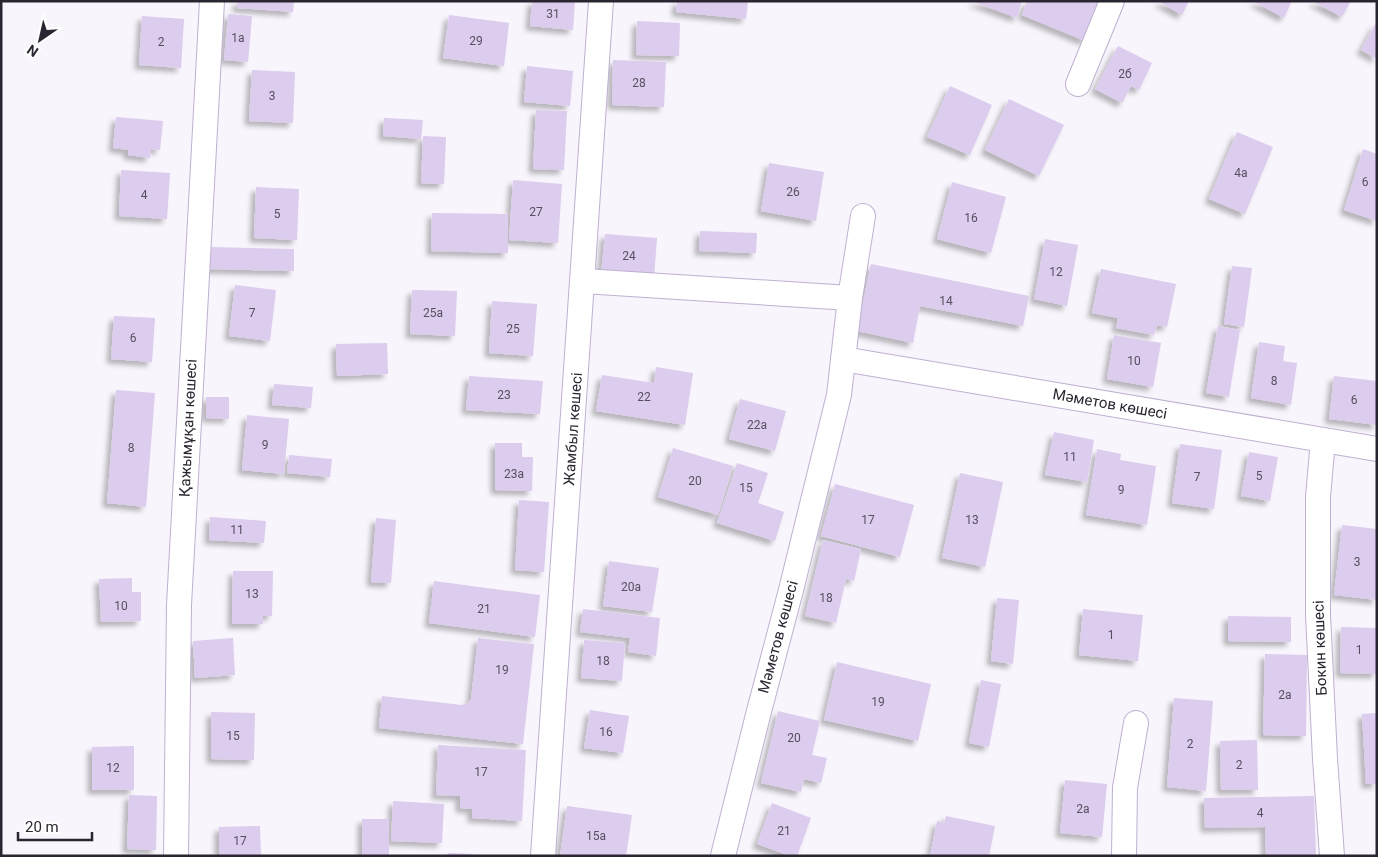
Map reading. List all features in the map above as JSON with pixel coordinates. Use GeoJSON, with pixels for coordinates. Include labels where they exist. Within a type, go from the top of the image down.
{"type":"FeatureCollection","features":[{"type":"Feature","properties":{"kind":"street","name":"Қажымұқан көшесі"},"geometry":{"type":"LineString","coordinates":[[176,856],[179,605],[212,1]]}},
{"type":"Feature","properties":{"kind":"street","name":"Жамбыл көшесі"},"geometry":{"type":"LineString","coordinates":[[544,856],[601,1]]}},
{"type":"Feature","properties":{"kind":"street"},"geometry":{"type":"LineString","coordinates":[[1078,84],[1112,1]]}},
{"type":"Feature","properties":{"kind":"street","name":"Мәметов көшесі"},"geometry":{"type":"LineString","coordinates":[[723,856],[758,715],[792,590],[839,395],[850,298],[863,216]]}},
{"type":"Feature","properties":{"kind":"street"},"geometry":{"type":"LineString","coordinates":[[583,281],[850,298]]}},
{"type":"Feature","properties":{"kind":"street","name":"Мәметов көшесі"},"geometry":{"type":"LineString","coordinates":[[843,359],[1377,449]]}},
{"type":"Feature","properties":{"kind":"street","name":"Бокин көшесі"},"geometry":{"type":"LineString","coordinates":[[1323,440],[1318,498],[1318,615],[1332,856]]}},
{"type":"Feature","properties":{"kind":"street"},"geometry":{"type":"LineString","coordinates":[[1124,856],[1125,788],[1136,723]]}},
{"type":"Feature","properties":{"kind":"building"},"geometry":{"type":"Polygon","coordinates":[[[237,1],[294,1],[293,12],[237,8],[237,1]]]}},
{"type":"Feature","properties":{"kind":"building"},"geometry":{"type":"Polygon","coordinates":[[[532,1],[575,1],[573,30],[530,26],[532,1]]]}},
{"type":"Feature","properties":{"kind":"building"},"geometry":{"type":"Polygon","coordinates":[[[677,1],[748,1],[746,19],[676,12],[677,1]]]}},
{"type":"Feature","properties":{"kind":"building"},"geometry":{"type":"Polygon","coordinates":[[[971,1],[1022,1],[1017,18],[971,1]]]}},
{"type":"Feature","properties":{"kind":"building"},"geometry":{"type":"Polygon","coordinates":[[[1027,1],[1101,1],[1085,41],[1022,15],[1027,1]]]}},
{"type":"Feature","properties":{"kind":"building"},"geometry":{"type":"Polygon","coordinates":[[[1158,1],[1189,1],[1182,15],[1158,1]]]}},
{"type":"Feature","properties":{"kind":"building"},"geometry":{"type":"Polygon","coordinates":[[[1253,1],[1292,1],[1284,18],[1253,1]]]}},
{"type":"Feature","properties":{"kind":"building"},"geometry":{"type":"Polygon","coordinates":[[[1312,1],[1351,1],[1342,17],[1312,1]]]}},
{"type":"Feature","properties":{"kind":"building"},"geometry":{"type":"Polygon","coordinates":[[[228,14],[252,16],[248,62],[224,60],[228,14]]]}},
{"type":"Feature","properties":{"kind":"building"},"geometry":{"type":"Polygon","coordinates":[[[449,15],[509,23],[504,66],[443,58],[449,15]]]}},
{"type":"Feature","properties":{"kind":"building"},"geometry":{"type":"Polygon","coordinates":[[[142,16],[184,19],[181,68],[139,65],[142,16]]]}},
{"type":"Feature","properties":{"kind":"building"},"geometry":{"type":"Polygon","coordinates":[[[637,21],[680,23],[679,56],[636,55],[637,21]]]}},
{"type":"Feature","properties":{"kind":"building"},"geometry":{"type":"Polygon","coordinates":[[[1377,21],[1377,59],[1361,50],[1377,21]]]}},
{"type":"Feature","properties":{"kind":"building"},"geometry":{"type":"Polygon","coordinates":[[[1118,46],[1152,63],[1139,90],[1131,86],[1122,103],[1095,89],[1118,46]]]}},
{"type":"Feature","properties":{"kind":"building"},"geometry":{"type":"Polygon","coordinates":[[[613,60],[666,62],[664,107],[612,105],[613,60]]]}},
{"type":"Feature","properties":{"kind":"building"},"geometry":{"type":"Polygon","coordinates":[[[527,66],[573,71],[570,106],[524,102],[527,66]]]}},
{"type":"Feature","properties":{"kind":"building"},"geometry":{"type":"Polygon","coordinates":[[[252,70],[295,72],[293,123],[249,121],[252,70]]]}},
{"type":"Feature","properties":{"kind":"building"},"geometry":{"type":"Polygon","coordinates":[[[950,86],[992,105],[970,155],[927,137],[950,86]]]}},
{"type":"Feature","properties":{"kind":"building"},"geometry":{"type":"Polygon","coordinates":[[[1009,99],[1064,125],[1039,176],[985,150],[1009,99]]]}},
{"type":"Feature","properties":{"kind":"building"},"geometry":{"type":"Polygon","coordinates":[[[536,110],[567,111],[564,170],[533,169],[536,110]]]}},
{"type":"Feature","properties":{"kind":"building"},"geometry":{"type":"Polygon","coordinates":[[[116,117],[163,121],[160,150],[151,149],[150,158],[128,155],[128,150],[113,148],[116,117]]]}},
{"type":"Feature","properties":{"kind":"building"},"geometry":{"type":"Polygon","coordinates":[[[384,118],[423,120],[421,139],[383,136],[384,118]]]}},
{"type":"Feature","properties":{"kind":"building"},"geometry":{"type":"Polygon","coordinates":[[[1237,132],[1273,147],[1245,214],[1209,199],[1237,132]]]}},
{"type":"Feature","properties":{"kind":"building"},"geometry":{"type":"Polygon","coordinates":[[[423,136],[446,137],[444,184],[421,183],[423,136]]]}},
{"type":"Feature","properties":{"kind":"building"},"geometry":{"type":"Polygon","coordinates":[[[1363,149],[1377,154],[1377,221],[1344,210],[1363,149]]]}},
{"type":"Feature","properties":{"kind":"building"},"geometry":{"type":"Polygon","coordinates":[[[769,163],[824,172],[816,221],[761,211],[769,163]]]}},
{"type":"Feature","properties":{"kind":"building"},"geometry":{"type":"Polygon","coordinates":[[[121,170],[170,173],[167,219],[119,216],[121,170]]]}},
{"type":"Feature","properties":{"kind":"building"},"geometry":{"type":"Polygon","coordinates":[[[513,180],[562,184],[558,243],[509,240],[513,180]]]}},
{"type":"Feature","properties":{"kind":"building"},"geometry":{"type":"Polygon","coordinates":[[[952,182],[1006,197],[991,253],[937,239],[952,182]]]}},
{"type":"Feature","properties":{"kind":"building"},"geometry":{"type":"Polygon","coordinates":[[[256,187],[299,189],[297,240],[254,238],[256,187]]]}},
{"type":"Feature","properties":{"kind":"building"},"geometry":{"type":"Polygon","coordinates":[[[432,213],[508,214],[508,253],[431,251],[432,213]]]}},
{"type":"Feature","properties":{"kind":"building"},"geometry":{"type":"Polygon","coordinates":[[[700,231],[757,233],[756,253],[699,251],[700,231]]]}},
{"type":"Feature","properties":{"kind":"building"},"geometry":{"type":"Polygon","coordinates":[[[605,234],[657,238],[654,278],[601,274],[605,234]]]}},
{"type":"Feature","properties":{"kind":"building"},"geometry":{"type":"Polygon","coordinates":[[[1045,239],[1078,245],[1067,306],[1034,299],[1045,239]]]}},
{"type":"Feature","properties":{"kind":"building"},"geometry":{"type":"Polygon","coordinates":[[[209,247],[294,249],[294,271],[209,269],[209,247]]]}},
{"type":"Feature","properties":{"kind":"building"},"geometry":{"type":"Polygon","coordinates":[[[871,264],[1029,296],[1023,326],[920,306],[913,343],[857,331],[871,264]]]}},
{"type":"Feature","properties":{"kind":"building"},"geometry":{"type":"Polygon","coordinates":[[[1232,266],[1252,268],[1244,327],[1224,324],[1232,266]]]}},
{"type":"Feature","properties":{"kind":"building"},"geometry":{"type":"Polygon","coordinates":[[[1101,269],[1176,284],[1167,327],[1157,325],[1154,335],[1116,328],[1118,318],[1092,313],[1101,269]]]}},
{"type":"Feature","properties":{"kind":"building"},"geometry":{"type":"Polygon","coordinates":[[[235,285],[276,290],[270,341],[229,336],[235,285]]]}},
{"type":"Feature","properties":{"kind":"building"},"geometry":{"type":"Polygon","coordinates":[[[412,290],[457,291],[455,336],[410,334],[412,290]]]}},
{"type":"Feature","properties":{"kind":"building"},"geometry":{"type":"Polygon","coordinates":[[[492,301],[537,304],[533,356],[489,353],[492,301]]]}},
{"type":"Feature","properties":{"kind":"building"},"geometry":{"type":"Polygon","coordinates":[[[114,316],[155,318],[152,362],[111,359],[114,316]]]}},
{"type":"Feature","properties":{"kind":"building"},"geometry":{"type":"Polygon","coordinates":[[[1218,326],[1240,330],[1229,397],[1206,393],[1218,326]]]}},
{"type":"Feature","properties":{"kind":"building"},"geometry":{"type":"Polygon","coordinates":[[[1114,335],[1161,343],[1153,387],[1107,379],[1114,335]]]}},
{"type":"Feature","properties":{"kind":"building"},"geometry":{"type":"Polygon","coordinates":[[[1259,342],[1285,346],[1283,361],[1297,363],[1291,405],[1251,398],[1259,342]]]}},
{"type":"Feature","properties":{"kind":"building"},"geometry":{"type":"Polygon","coordinates":[[[387,343],[388,374],[337,376],[336,344],[387,343]]]}},
{"type":"Feature","properties":{"kind":"building"},"geometry":{"type":"Polygon","coordinates":[[[656,367],[693,373],[685,425],[596,411],[602,375],[654,383],[656,367]]]}},
{"type":"Feature","properties":{"kind":"building"},"geometry":{"type":"Polygon","coordinates":[[[469,376],[543,381],[540,414],[466,410],[469,376]]]}},
{"type":"Feature","properties":{"kind":"building"},"geometry":{"type":"Polygon","coordinates":[[[1334,376],[1377,381],[1377,425],[1329,419],[1334,376]]]}},
{"type":"Feature","properties":{"kind":"building"},"geometry":{"type":"Polygon","coordinates":[[[274,384],[313,387],[311,408],[272,405],[274,384]]]}},
{"type":"Feature","properties":{"kind":"building"},"geometry":{"type":"Polygon","coordinates":[[[116,390],[155,393],[146,507],[107,503],[116,390]]]}},
{"type":"Feature","properties":{"kind":"building"},"geometry":{"type":"Polygon","coordinates":[[[206,397],[229,397],[229,419],[206,418],[206,397]]]}},
{"type":"Feature","properties":{"kind":"building"},"geometry":{"type":"Polygon","coordinates":[[[740,399],[786,411],[775,451],[729,439],[740,399]]]}},
{"type":"Feature","properties":{"kind":"building"},"geometry":{"type":"Polygon","coordinates":[[[247,415],[289,419],[284,474],[242,470],[247,415]]]}},
{"type":"Feature","properties":{"kind":"building"},"geometry":{"type":"Polygon","coordinates":[[[1054,432],[1094,440],[1087,482],[1045,475],[1054,432]]]}},
{"type":"Feature","properties":{"kind":"building"},"geometry":{"type":"Polygon","coordinates":[[[495,443],[522,443],[522,457],[533,457],[532,491],[495,490],[495,443]]]}},
{"type":"Feature","properties":{"kind":"building"},"geometry":{"type":"Polygon","coordinates":[[[1180,444],[1222,450],[1214,509],[1172,503],[1180,444]]]}},
{"type":"Feature","properties":{"kind":"building"},"geometry":{"type":"Polygon","coordinates":[[[673,448],[733,466],[718,515],[658,497],[673,448]]]}},
{"type":"Feature","properties":{"kind":"building"},"geometry":{"type":"Polygon","coordinates":[[[1097,449],[1121,454],[1120,460],[1156,466],[1147,525],[1086,515],[1097,449]]]}},
{"type":"Feature","properties":{"kind":"building"},"geometry":{"type":"Polygon","coordinates":[[[1249,452],[1278,457],[1270,501],[1241,496],[1249,452]]]}},
{"type":"Feature","properties":{"kind":"building"},"geometry":{"type":"Polygon","coordinates":[[[289,455],[332,459],[330,477],[287,473],[289,455]]]}},
{"type":"Feature","properties":{"kind":"building"},"geometry":{"type":"Polygon","coordinates":[[[737,463],[768,473],[758,503],[784,512],[775,541],[717,523],[737,463]]]}},
{"type":"Feature","properties":{"kind":"building"},"geometry":{"type":"Polygon","coordinates":[[[960,473],[1003,482],[985,567],[942,558],[960,473]]]}},
{"type":"Feature","properties":{"kind":"building"},"geometry":{"type":"Polygon","coordinates":[[[835,484],[914,505],[900,557],[821,536],[835,484]]]}},
{"type":"Feature","properties":{"kind":"building"},"geometry":{"type":"Polygon","coordinates":[[[519,500],[549,502],[544,572],[515,570],[519,500]]]}},
{"type":"Feature","properties":{"kind":"building"},"geometry":{"type":"Polygon","coordinates":[[[210,517],[266,521],[264,543],[209,540],[210,517]]]}},
{"type":"Feature","properties":{"kind":"building"},"geometry":{"type":"Polygon","coordinates":[[[376,518],[396,520],[391,583],[371,582],[376,518]]]}},
{"type":"Feature","properties":{"kind":"building"},"geometry":{"type":"Polygon","coordinates":[[[1342,525],[1377,529],[1377,600],[1334,595],[1342,525]]]}},
{"type":"Feature","properties":{"kind":"building"},"geometry":{"type":"Polygon","coordinates":[[[823,540],[861,549],[854,581],[846,579],[836,623],[805,616],[823,540]]]}},
{"type":"Feature","properties":{"kind":"building"},"geometry":{"type":"Polygon","coordinates":[[[609,561],[659,568],[652,612],[603,606],[609,561]]]}},
{"type":"Feature","properties":{"kind":"building"},"geometry":{"type":"Polygon","coordinates":[[[233,571],[273,571],[272,616],[263,616],[263,624],[232,624],[233,571]]]}},
{"type":"Feature","properties":{"kind":"building"},"geometry":{"type":"Polygon","coordinates":[[[132,578],[132,592],[141,592],[141,621],[101,622],[99,579],[132,578]]]}},
{"type":"Feature","properties":{"kind":"building"},"geometry":{"type":"Polygon","coordinates":[[[434,581],[540,595],[535,637],[429,623],[434,581]]]}},
{"type":"Feature","properties":{"kind":"building"},"geometry":{"type":"Polygon","coordinates":[[[997,598],[1019,600],[1013,664],[991,661],[997,598]]]}},
{"type":"Feature","properties":{"kind":"building"},"geometry":{"type":"Polygon","coordinates":[[[583,609],[660,618],[656,656],[628,652],[630,638],[580,632],[583,609]]]}},
{"type":"Feature","properties":{"kind":"building"},"geometry":{"type":"Polygon","coordinates":[[[1083,609],[1143,615],[1138,661],[1079,655],[1083,609]]]}},
{"type":"Feature","properties":{"kind":"building"},"geometry":{"type":"Polygon","coordinates":[[[1228,616],[1291,617],[1291,642],[1228,641],[1228,616]]]}},
{"type":"Feature","properties":{"kind":"building"},"geometry":{"type":"Polygon","coordinates":[[[1341,627],[1377,628],[1377,674],[1340,673],[1341,627]]]}},
{"type":"Feature","properties":{"kind":"building"},"geometry":{"type":"Polygon","coordinates":[[[233,638],[235,675],[195,678],[193,641],[233,638]]]}},
{"type":"Feature","properties":{"kind":"building"},"geometry":{"type":"Polygon","coordinates":[[[478,638],[534,644],[523,744],[379,728],[382,696],[462,705],[468,703],[471,699],[478,638]]]}},
{"type":"Feature","properties":{"kind":"building"},"geometry":{"type":"Polygon","coordinates":[[[584,640],[625,643],[622,681],[581,678],[584,640]]]}},
{"type":"Feature","properties":{"kind":"building"},"geometry":{"type":"Polygon","coordinates":[[[1265,654],[1307,655],[1306,736],[1263,735],[1265,654]]]}},
{"type":"Feature","properties":{"kind":"building"},"geometry":{"type":"Polygon","coordinates":[[[837,662],[931,684],[918,741],[824,720],[837,662]]]}},
{"type":"Feature","properties":{"kind":"building"},"geometry":{"type":"Polygon","coordinates":[[[981,680],[1001,684],[989,747],[969,743],[981,680]]]}},
{"type":"Feature","properties":{"kind":"building"},"geometry":{"type":"Polygon","coordinates":[[[1174,698],[1213,701],[1206,791],[1167,787],[1174,698]]]}},
{"type":"Feature","properties":{"kind":"building"},"geometry":{"type":"Polygon","coordinates":[[[590,710],[629,716],[623,753],[584,748],[590,710]]]}},
{"type":"Feature","properties":{"kind":"building"},"geometry":{"type":"Polygon","coordinates":[[[778,711],[820,721],[812,755],[827,758],[821,783],[804,779],[801,792],[761,783],[778,711]]]}},
{"type":"Feature","properties":{"kind":"building"},"geometry":{"type":"Polygon","coordinates":[[[211,712],[255,713],[254,760],[211,759],[211,712]]]}},
{"type":"Feature","properties":{"kind":"building"},"geometry":{"type":"Polygon","coordinates":[[[1377,713],[1377,784],[1366,784],[1362,714],[1377,713]]]}},
{"type":"Feature","properties":{"kind":"building"},"geometry":{"type":"Polygon","coordinates":[[[1257,740],[1258,790],[1221,790],[1220,741],[1257,740]]]}},
{"type":"Feature","properties":{"kind":"building"},"geometry":{"type":"Polygon","coordinates":[[[438,745],[526,750],[522,821],[472,818],[472,809],[460,808],[460,796],[436,795],[438,745]]]}},
{"type":"Feature","properties":{"kind":"building"},"geometry":{"type":"Polygon","coordinates":[[[134,746],[134,790],[92,790],[92,747],[134,746]]]}},
{"type":"Feature","properties":{"kind":"building"},"geometry":{"type":"Polygon","coordinates":[[[1065,780],[1107,784],[1102,837],[1060,833],[1065,780]]]}},
{"type":"Feature","properties":{"kind":"building"},"geometry":{"type":"Polygon","coordinates":[[[129,795],[157,796],[156,850],[127,849],[129,795]]]}},
{"type":"Feature","properties":{"kind":"building"},"geometry":{"type":"Polygon","coordinates":[[[1314,796],[1316,856],[1266,856],[1265,827],[1205,828],[1204,798],[1314,796]]]}},
{"type":"Feature","properties":{"kind":"building"},"geometry":{"type":"Polygon","coordinates":[[[393,801],[444,804],[442,843],[391,841],[393,801]]]}},
{"type":"Feature","properties":{"kind":"building"},"geometry":{"type":"Polygon","coordinates":[[[772,803],[811,818],[797,856],[790,856],[757,844],[772,803]]]}},
{"type":"Feature","properties":{"kind":"building"},"geometry":{"type":"Polygon","coordinates":[[[567,806],[632,815],[626,856],[560,856],[567,806]]]}},
{"type":"Feature","properties":{"kind":"building"},"geometry":{"type":"Polygon","coordinates":[[[946,816],[995,826],[989,856],[930,856],[937,821],[944,823],[946,816]]]}},
{"type":"Feature","properties":{"kind":"building"},"geometry":{"type":"Polygon","coordinates":[[[362,819],[389,819],[389,856],[362,856],[362,819]]]}},
{"type":"Feature","properties":{"kind":"building"},"geometry":{"type":"Polygon","coordinates":[[[260,826],[261,856],[219,856],[219,827],[260,826]]]}},
{"type":"Feature","properties":{"kind":"building"},"geometry":{"type":"Polygon","coordinates":[[[448,853],[473,854],[473,856],[447,856],[448,853]]]}}]}
